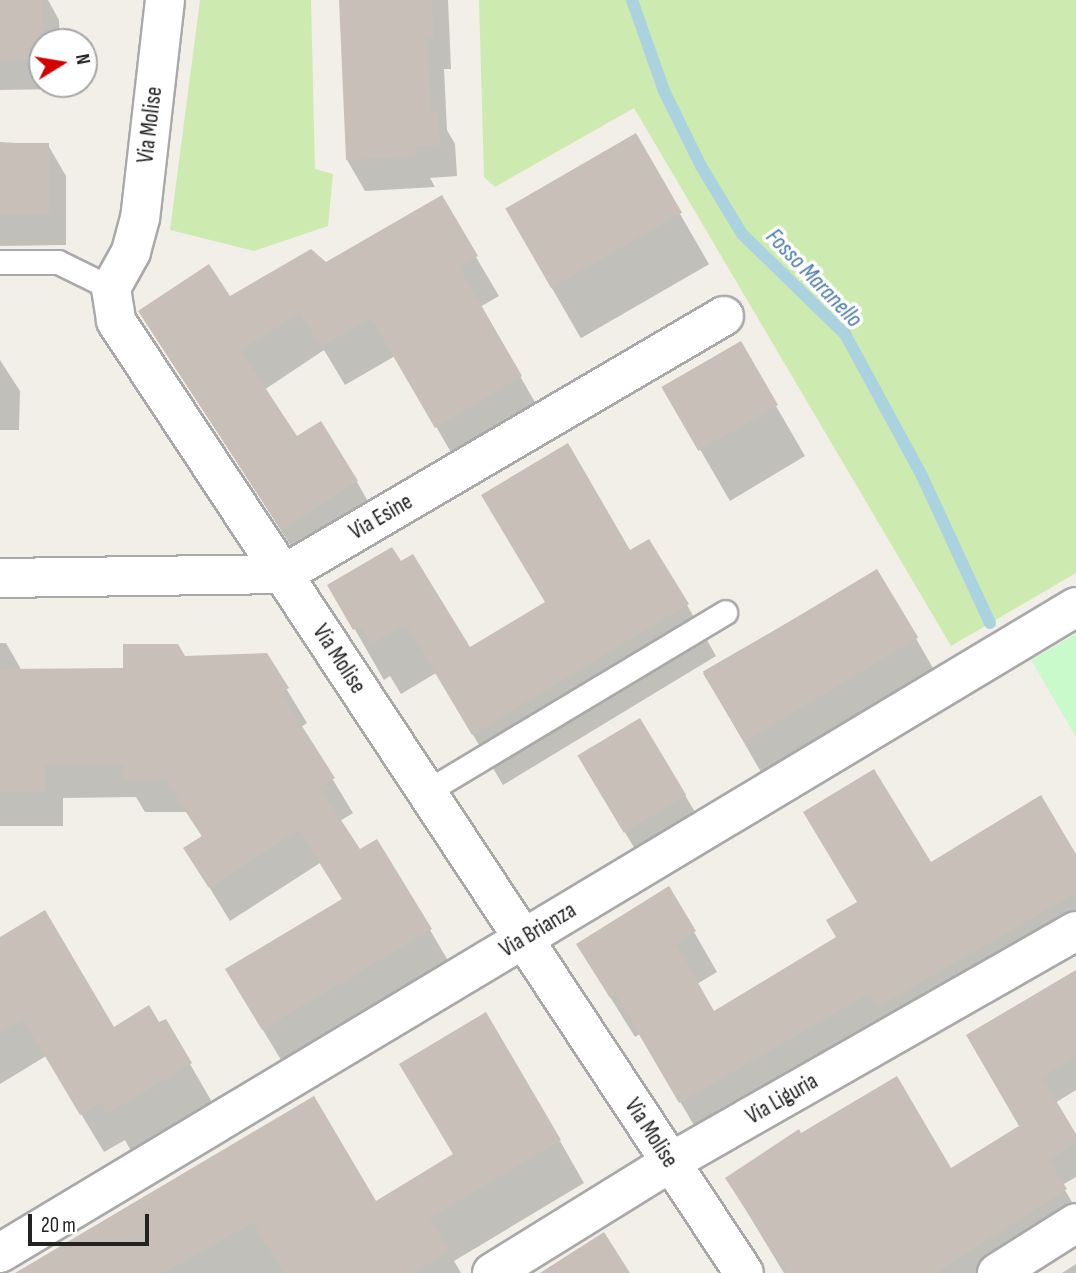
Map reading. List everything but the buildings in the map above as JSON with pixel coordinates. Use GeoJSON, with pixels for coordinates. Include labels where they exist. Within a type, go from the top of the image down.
{"type":"FeatureCollection","features":[{"type":"Feature","properties":{"kind":"street","name":"Via Molise"},"geometry":{"type":"LineString","coordinates":[[165,0],[140,218],[131,252],[111,288],[116,321],[744,1273]]}},
{"type":"Feature","properties":{"kind":"street","name":"Via Esine"},"geometry":{"type":"LineString","coordinates":[[0,578],[284,574],[724,316]]}},
{"type":"Feature","properties":{"kind":"street","name":"Via Brianza"},"geometry":{"type":"LineString","coordinates":[[0,1253],[1076,607]]}},
{"type":"Feature","properties":{"kind":"street","name":"Via Liguria"},"geometry":{"type":"LineString","coordinates":[[492,1273],[671,1162],[1076,931]]}},
{"type":"Feature","properties":{"kind":"street"},"geometry":{"type":"LineString","coordinates":[[997,1273],[1076,1223]]}},
{"type":"Feature","properties":{"kind":"lane"},"geometry":{"type":"LineString","coordinates":[[0,262],[58,262],[111,288]]}},
{"type":"Feature","properties":{"kind":"lane"},"geometry":{"type":"LineString","coordinates":[[426,792],[726,612]]}},
{"type":"Feature","properties":{"kind":"green space"},"geometry":{"type":"Polygon","coordinates":[[[200,0],[311,0],[315,169],[333,174],[328,226],[254,251],[170,230],[200,0]]]}},
{"type":"Feature","properties":{"kind":"green space"},"geometry":{"type":"Polygon","coordinates":[[[479,0],[1076,0],[1076,573],[951,646],[634,108],[495,187],[484,177],[479,0]]]}},
{"type":"Feature","properties":{"kind":"green space"},"geometry":{"type":"Polygon","coordinates":[[[1076,634],[1076,737],[1031,660],[1076,634]]]}},
{"type":"Feature","properties":{"kind":"waterway","name":"Fosso Maranello"},"geometry":{"type":"LineString","coordinates":[[632,0],[664,91],[701,166],[742,234],[845,334],[922,476],[990,623]]}}]}
